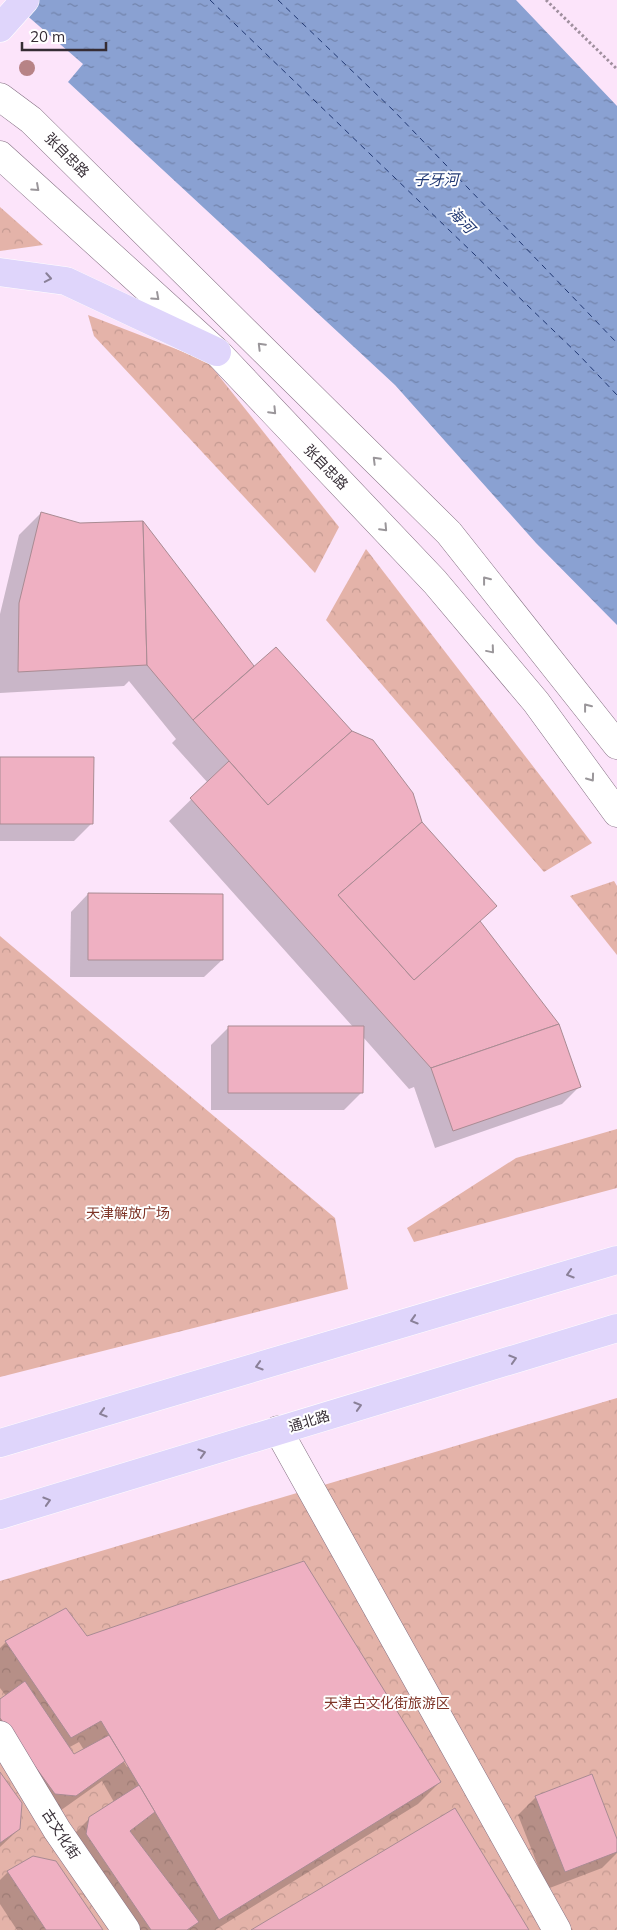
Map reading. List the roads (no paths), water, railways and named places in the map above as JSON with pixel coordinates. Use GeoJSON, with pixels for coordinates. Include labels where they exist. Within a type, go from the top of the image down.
{"type":"FeatureCollection","features":[{"type":"Feature","properties":{"kind":"main road"},"geometry":{"type":"LineString","coordinates":[[0,28],[25,0]]}},
{"type":"Feature","properties":{"kind":"main road"},"geometry":{"type":"LineString","coordinates":[[0,272],[66,281],[217,352]]}},
{"type":"Feature","properties":{"kind":"main road"},"geometry":{"type":"LineString","coordinates":[[0,1443],[617,1260]]}},
{"type":"Feature","properties":{"kind":"main road","name":"通北路"},"geometry":{"type":"LineString","coordinates":[[0,1515],[617,1328]]}},
{"type":"Feature","properties":{"kind":"street","name":"张自忠路"},"geometry":{"type":"LineString","coordinates":[[0,97],[32,120],[449,533],[617,746]]}},
{"type":"Feature","properties":{"kind":"street","name":"张自忠路"},"geometry":{"type":"LineString","coordinates":[[0,155],[217,352],[435,582],[536,702],[617,813]]}},
{"type":"Feature","properties":{"kind":"street"},"geometry":{"type":"LineString","coordinates":[[278,1430],[557,1930]]}},
{"type":"Feature","properties":{"kind":"street","name":"古文化街"},"geometry":{"type":"LineString","coordinates":[[0,1735],[57,1830],[126,1930]]}},
{"type":"Feature","properties":{"kind":"water","name":"子牙河"},"geometry":{"type":"Polygon","coordinates":[[[9,0],[516,0],[617,106],[617,625],[536,543],[395,385],[68,82],[83,64],[9,0]]]}},
{"type":"Feature","properties":{"kind":"water label","name":"海河"},"geometry":{"type":"Point","coordinates":[461,220]}},
{"type":"Feature","properties":{"kind":"park label","name":"天津解放广场"},"geometry":{"type":"Point","coordinates":[128,1213]}},
{"type":"Feature","properties":{"kind":"park label","name":"天津古文化街旅游区"},"geometry":{"type":"Point","coordinates":[387,1703]}}]}
